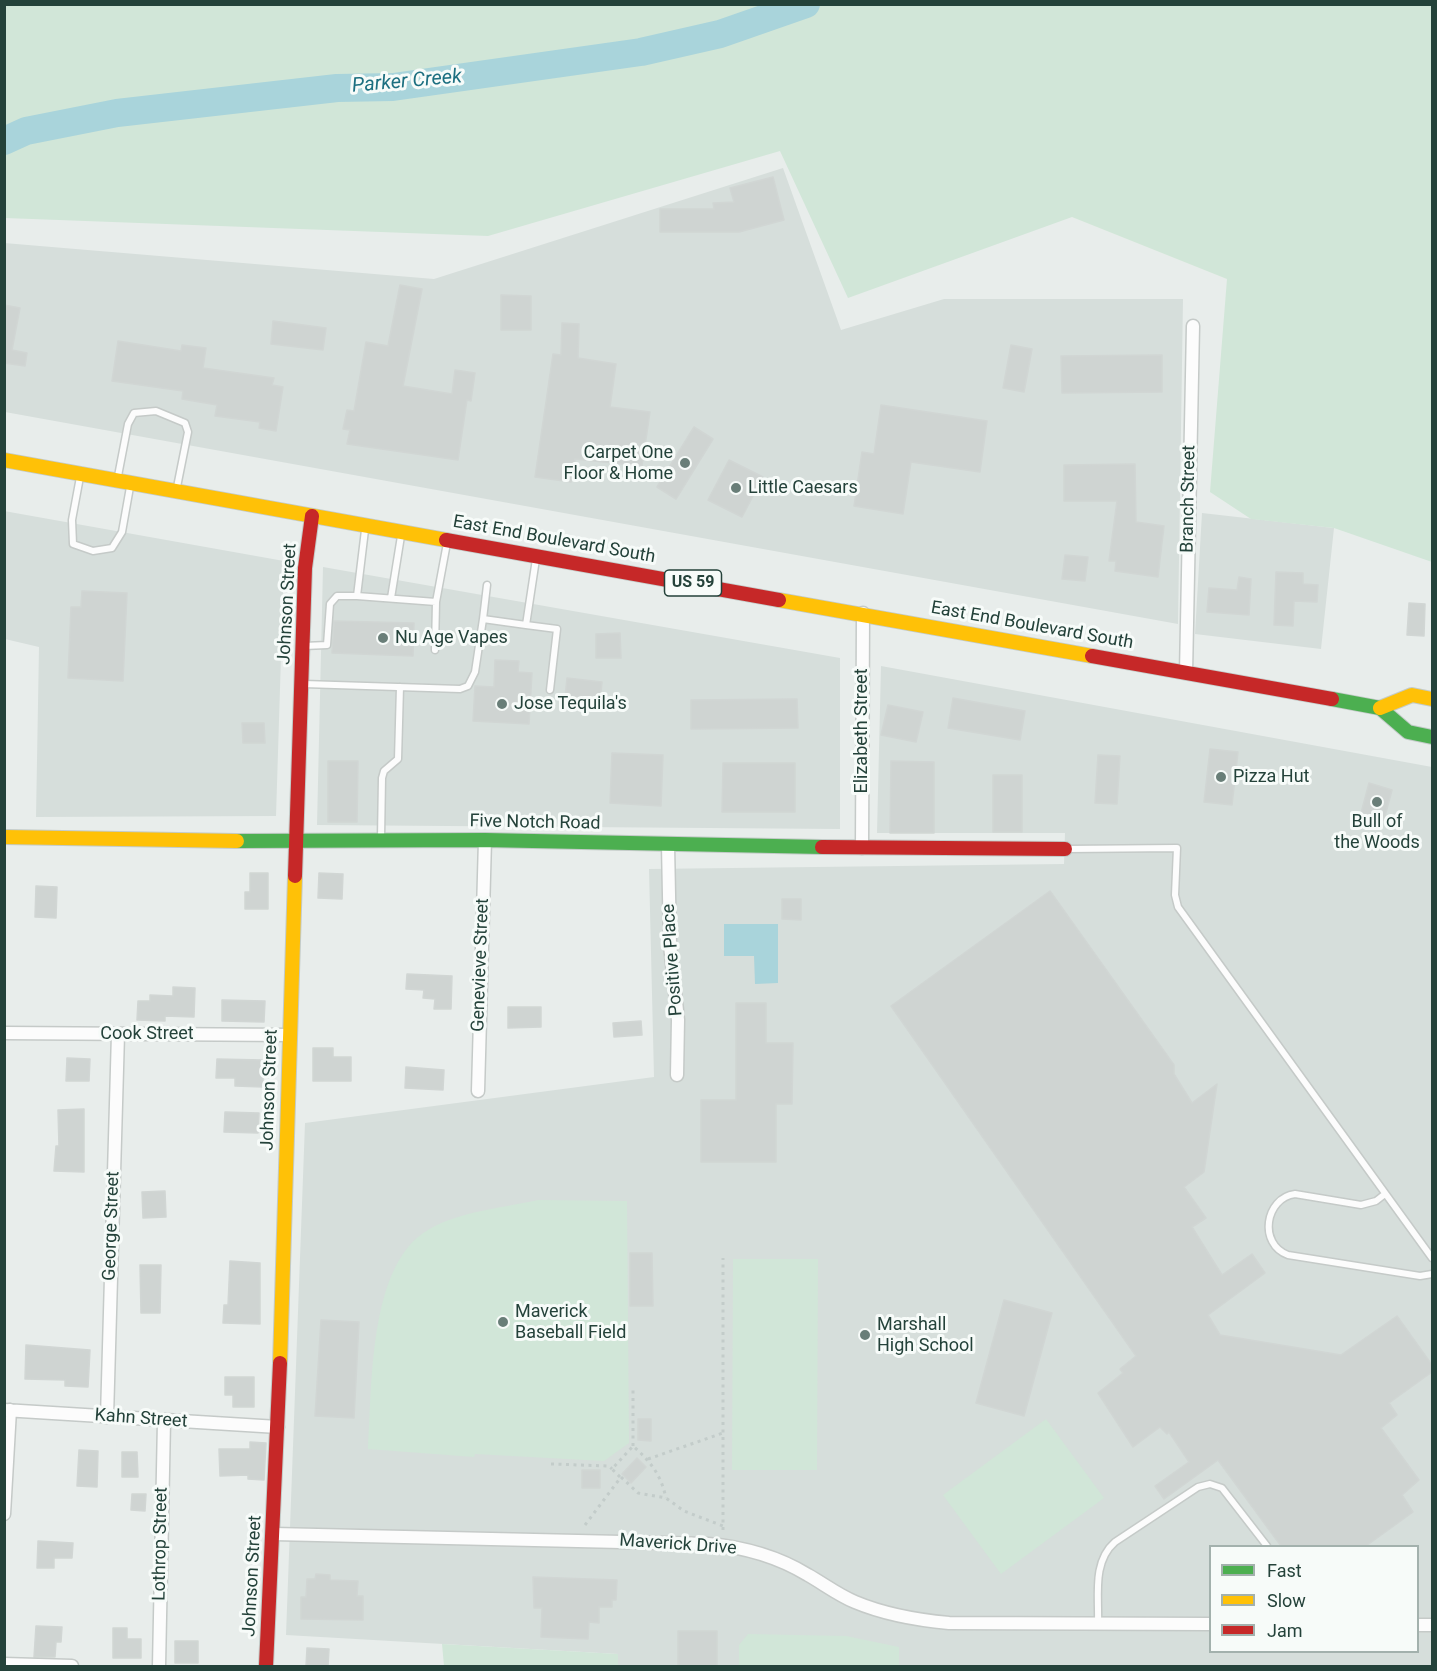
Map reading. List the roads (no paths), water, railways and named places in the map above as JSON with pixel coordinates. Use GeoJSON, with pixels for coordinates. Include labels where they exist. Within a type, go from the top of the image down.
{"type":"FeatureCollection","features":[{"type":"Feature","properties":{"kind":"main road","name":"East End Boulevard South"},"geometry":{"type":"LineString","coordinates":[[4,460],[1380,708]]}},
{"type":"Feature","properties":{"kind":"main road","name":"Johnson Street"},"geometry":{"type":"LineString","coordinates":[[266,1666],[278,1427],[305,568],[312,516]]}},
{"type":"Feature","properties":{"kind":"main road"},"geometry":{"type":"LineString","coordinates":[[1432,699],[1412,695],[1380,708],[1408,732],[1432,737]]}},
{"type":"Feature","properties":{"kind":"main road","name":"Five Notch Road"},"geometry":{"type":"LineString","coordinates":[[4,837],[485,840],[668,845],[1065,849]]}},
{"type":"Feature","properties":{"kind":"street","name":"Branch Street"},"geometry":{"type":"LineString","coordinates":[[1186,672],[1193,326]]}},
{"type":"Feature","properties":{"kind":"street","name":"Elizabeth Street"},"geometry":{"type":"LineString","coordinates":[[862,848],[863,614]]}},
{"type":"Feature","properties":{"kind":"street","name":"Genevieve Street"},"geometry":{"type":"LineString","coordinates":[[478,1091],[485,840]]}},
{"type":"Feature","properties":{"kind":"street","name":"Positive Place"},"geometry":{"type":"LineString","coordinates":[[668,845],[670,945],[678,1020],[677,1075]]}},
{"type":"Feature","properties":{"kind":"street","name":"Cook Street"},"geometry":{"type":"LineString","coordinates":[[4,1033],[290,1035]]}},
{"type":"Feature","properties":{"kind":"street","name":"George Street"},"geometry":{"type":"LineString","coordinates":[[107,1417],[118,1034]]}},
{"type":"Feature","properties":{"kind":"street","name":"Kahn Street"},"geometry":{"type":"LineString","coordinates":[[7,1410],[278,1427]]}},
{"type":"Feature","properties":{"kind":"street"},"geometry":{"type":"LineString","coordinates":[[4,1515],[7,1410]]}},
{"type":"Feature","properties":{"kind":"street","name":"Lothrop Street"},"geometry":{"type":"LineString","coordinates":[[159,1666],[164,1421]]}},
{"type":"Feature","properties":{"kind":"street","name":"Maverick Drive"},"geometry":{"type":"LineString","coordinates":[[274,1534],[725,1545],[776,1558],[855,1602],[900,1617],[949,1623],[1209,1624]]}},
{"type":"Feature","properties":{"kind":"street"},"geometry":{"type":"LineString","coordinates":[[4,1665],[72,1666]]}},
{"type":"Feature","properties":{"kind":"lane"},"geometry":{"type":"LineString","coordinates":[[80,474],[72,520],[73,544],[93,551],[112,548],[122,532],[128,424],[134,413],[156,411],[185,423],[188,432],[177,491]]}},
{"type":"Feature","properties":{"kind":"lane"},"geometry":{"type":"LineString","coordinates":[[357,596],[365,525]]}},
{"type":"Feature","properties":{"kind":"lane"},"geometry":{"type":"LineString","coordinates":[[391,598],[402,532]]}},
{"type":"Feature","properties":{"kind":"lane"},"geometry":{"type":"LineString","coordinates":[[435,650],[436,602],[448,540]]}},
{"type":"Feature","properties":{"kind":"lane"},"geometry":{"type":"LineString","coordinates":[[526,625],[536,556]]}},
{"type":"Feature","properties":{"kind":"lane"},"geometry":{"type":"LineString","coordinates":[[303,684],[460,689],[468,686],[475,672],[487,585]]}},
{"type":"Feature","properties":{"kind":"lane"},"geometry":{"type":"LineString","coordinates":[[303,646],[327,645],[330,604],[336,596],[436,602]]}},
{"type":"Feature","properties":{"kind":"lane"},"geometry":{"type":"LineString","coordinates":[[483,619],[557,629],[550,690]]}},
{"type":"Feature","properties":{"kind":"lane"},"geometry":{"type":"LineString","coordinates":[[381,840],[382,778],[384,771],[398,759],[400,687]]}},
{"type":"Feature","properties":{"kind":"lane"},"geometry":{"type":"LineString","coordinates":[[1065,849],[1176,848],[1175,895],[1178,907],[1432,1258]]}},
{"type":"Feature","properties":{"kind":"lane"},"geometry":{"type":"LineString","coordinates":[[1385,1194],[1376,1201],[1361,1205],[1295,1194],[1286,1195],[1275,1203],[1272,1209],[1269,1238],[1277,1249],[1288,1255],[1420,1276],[1432,1274]]}},
{"type":"Feature","properties":{"kind":"lane"},"geometry":{"type":"LineString","coordinates":[[1098,1623],[1099,1569],[1104,1552],[1114,1542],[1198,1487],[1210,1484],[1222,1488],[1266,1545]]}},
{"type":"Feature","properties":{"kind":"water"},"geometry":{"type":"Polygon","coordinates":[[[724,924],[778,924],[778,983],[755,984],[754,956],[724,956],[724,924]]]}},
{"type":"Feature","properties":{"kind":"waterway","name":"Parker Creek"},"geometry":{"type":"LineString","coordinates":[[4,141],[26,131],[117,113],[337,88],[393,87],[641,52],[720,34],[806,4]]}},
{"type":"Feature","properties":{"kind":"place","name":"Carpet One Floor & Home"},"geometry":{"type":"Point","coordinates":[685,463]}},
{"type":"Feature","properties":{"kind":"place","name":"Little Caesars"},"geometry":{"type":"Point","coordinates":[736,488]}},
{"type":"Feature","properties":{"kind":"place","name":"Nu Age Vapes"},"geometry":{"type":"Point","coordinates":[383,638]}},
{"type":"Feature","properties":{"kind":"place","name":"Jose Tequila's"},"geometry":{"type":"Point","coordinates":[502,704]}},
{"type":"Feature","properties":{"kind":"place","name":"Pizza Hut"},"geometry":{"type":"Point","coordinates":[1221,777]}},
{"type":"Feature","properties":{"kind":"place","name":"Bull of the Woods"},"geometry":{"type":"Point","coordinates":[1377,802]}},
{"type":"Feature","properties":{"kind":"place","name":"Maverick Baseball Field"},"geometry":{"type":"Point","coordinates":[503,1322]}},
{"type":"Feature","properties":{"kind":"place","name":"Marshall High School"},"geometry":{"type":"Point","coordinates":[865,1335]}}]}
